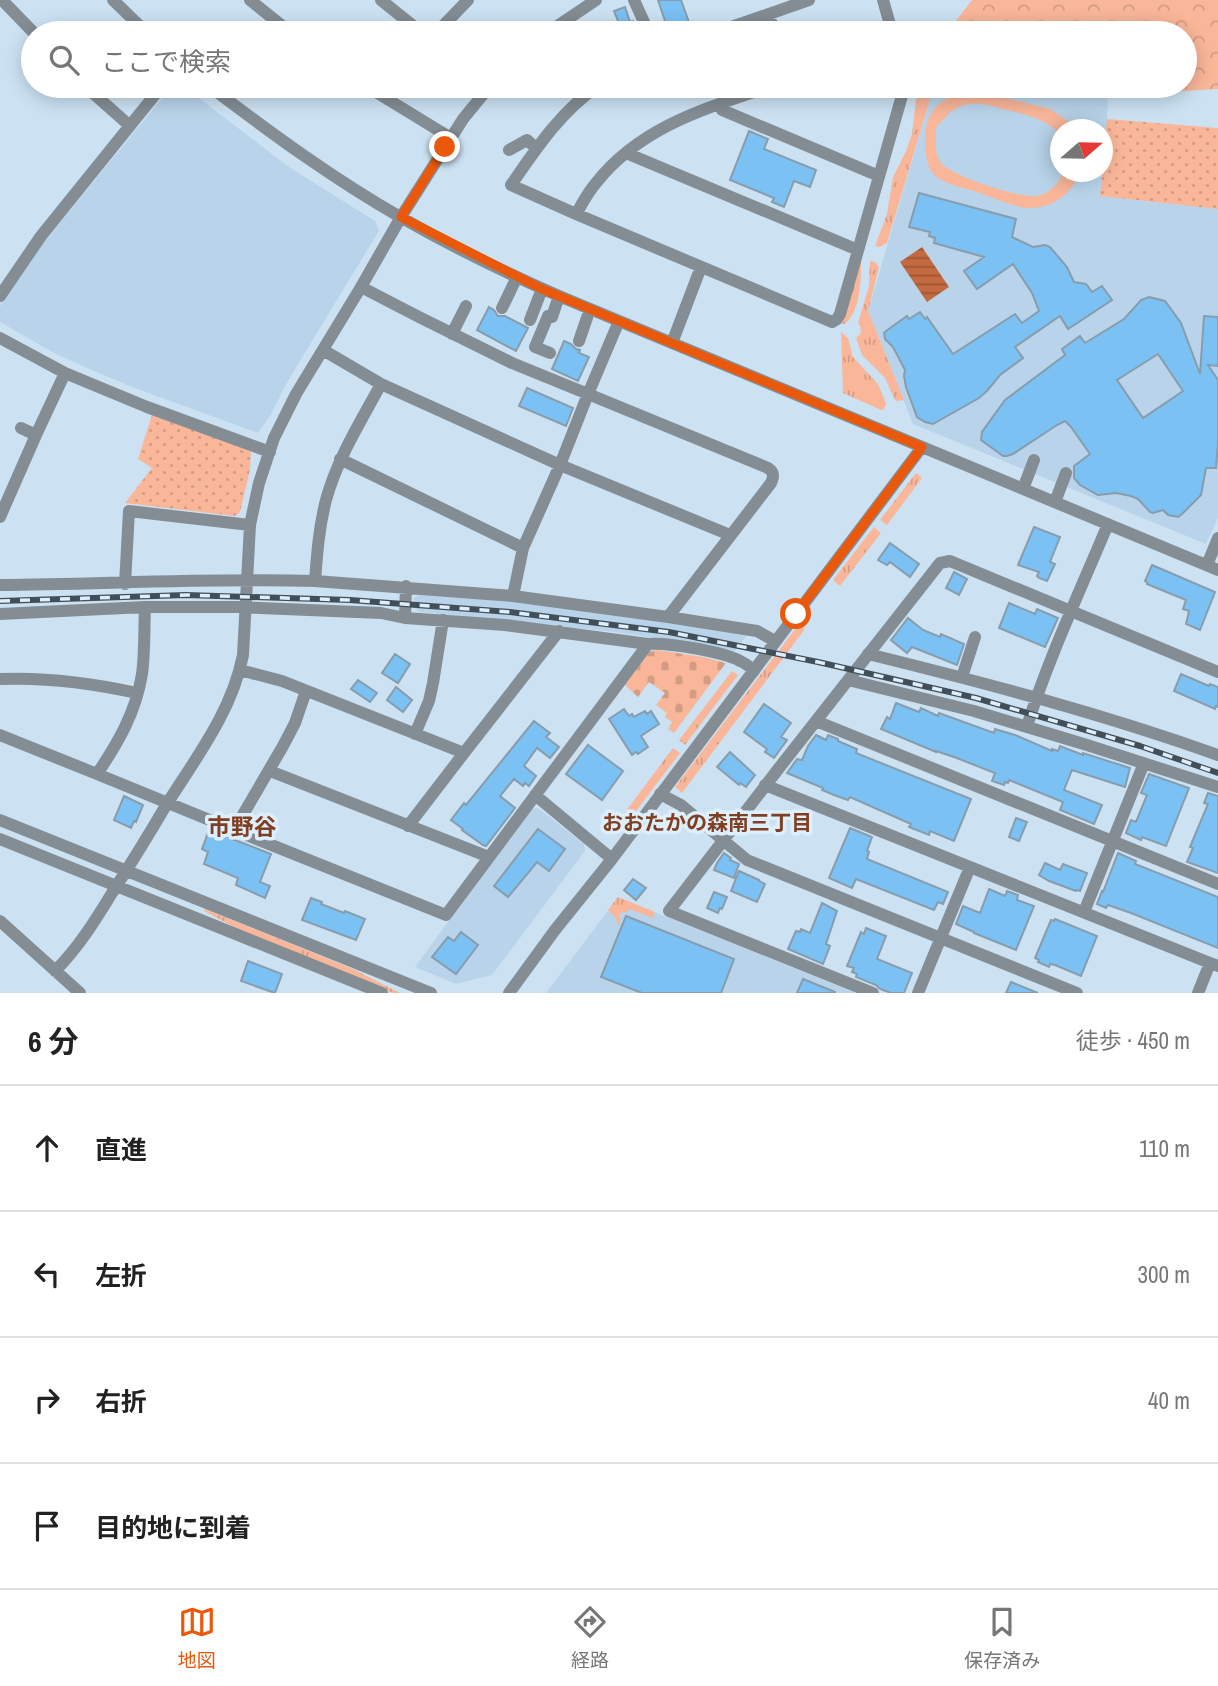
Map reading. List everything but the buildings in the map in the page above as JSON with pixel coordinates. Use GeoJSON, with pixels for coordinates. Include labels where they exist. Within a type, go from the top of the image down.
{"type":"FeatureCollection","features":[{"type":"Feature","properties":{"kind":"street"},"geometry":{"type":"LineString","coordinates":[[2,0],[22,21]]}},
{"type":"Feature","properties":{"kind":"street"},"geometry":{"type":"LineString","coordinates":[[113,0],[135,21]]}},
{"type":"Feature","properties":{"kind":"street"},"geometry":{"type":"LineString","coordinates":[[250,0],[276,21]]}},
{"type":"Feature","properties":{"kind":"street"},"geometry":{"type":"LineString","coordinates":[[381,0],[407,21]]}},
{"type":"Feature","properties":{"kind":"street"},"geometry":{"type":"LineString","coordinates":[[448,21],[468,0]]}},
{"type":"Feature","properties":{"kind":"street"},"geometry":{"type":"LineString","coordinates":[[565,21],[596,0]]}},
{"type":"Feature","properties":{"kind":"street"},"geometry":{"type":"LineString","coordinates":[[634,0],[644,21]]}},
{"type":"Feature","properties":{"kind":"street"},"geometry":{"type":"LineString","coordinates":[[749,21],[809,0]]}},
{"type":"Feature","properties":{"kind":"street"},"geometry":{"type":"LineString","coordinates":[[883,0],[889,21]]}},
{"type":"Feature","properties":{"kind":"street"},"geometry":{"type":"LineString","coordinates":[[766,15],[770,21]]}},
{"type":"Feature","properties":{"kind":"street"},"geometry":{"type":"LineString","coordinates":[[98,98],[130,126]]}},
{"type":"Feature","properties":{"kind":"street"},"geometry":{"type":"LineString","coordinates":[[0,296],[41,236],[152,98]]}},
{"type":"Feature","properties":{"kind":"street"},"geometry":{"type":"LineString","coordinates":[[225,98],[298,151],[401,217],[542,289],[1212,567],[1218,538]]}},
{"type":"Feature","properties":{"kind":"street"},"geometry":{"type":"LineString","coordinates":[[55,971],[77,946],[127,871],[225,709],[240,670],[245,637],[250,525],[259,483],[278,429],[401,217],[463,119],[480,98]]}},
{"type":"Feature","properties":{"kind":"street"},"geometry":{"type":"LineString","coordinates":[[582,98],[536,148],[511,185],[832,323],[840,314],[900,98]]}},
{"type":"Feature","properties":{"kind":"street"},"geometry":{"type":"LineString","coordinates":[[576,214],[594,184],[639,142],[667,124],[737,98]]}},
{"type":"Feature","properties":{"kind":"street"},"geometry":{"type":"LineString","coordinates":[[387,99],[451,138]]}},
{"type":"Feature","properties":{"kind":"street"},"geometry":{"type":"LineString","coordinates":[[720,104],[722,110],[879,176]]}},
{"type":"Feature","properties":{"kind":"street"},"geometry":{"type":"LineString","coordinates":[[509,150],[527,140],[536,148]]}},
{"type":"Feature","properties":{"kind":"street"},"geometry":{"type":"LineString","coordinates":[[626,153],[858,250]]}},
{"type":"Feature","properties":{"kind":"street"},"geometry":{"type":"LineString","coordinates":[[672,343],[701,267]]}},
{"type":"Feature","properties":{"kind":"street"},"geometry":{"type":"LineString","coordinates":[[502,308],[517,277]]}},
{"type":"Feature","properties":{"kind":"street"},"geometry":{"type":"LineString","coordinates":[[361,287],[512,363],[772,470],[774,478],[771,483],[668,617]]}},
{"type":"Feature","properties":{"kind":"street"},"geometry":{"type":"LineString","coordinates":[[530,320],[542,289]]}},
{"type":"Feature","properties":{"kind":"street"},"geometry":{"type":"LineString","coordinates":[[550,354],[535,347],[548,316],[552,317],[559,296]]}},
{"type":"Feature","properties":{"kind":"street"},"geometry":{"type":"LineString","coordinates":[[452,334],[466,306]]}},
{"type":"Feature","properties":{"kind":"street"},"geometry":{"type":"LineString","coordinates":[[579,341],[590,309]]}},
{"type":"Feature","properties":{"kind":"street"},"geometry":{"type":"LineString","coordinates":[[513,596],[523,548],[620,321]]}},
{"type":"Feature","properties":{"kind":"street"},"geometry":{"type":"LineString","coordinates":[[0,338],[65,373],[146,407],[270,452]]}},
{"type":"Feature","properties":{"kind":"street"},"geometry":{"type":"LineString","coordinates":[[323,350],[381,384],[559,465],[730,535]]}},
{"type":"Feature","properties":{"kind":"street"},"geometry":{"type":"LineString","coordinates":[[0,517],[65,373]]}},
{"type":"Feature","properties":{"kind":"street"},"geometry":{"type":"LineString","coordinates":[[315,581],[319,533],[326,499],[341,459],[381,384]]}},
{"type":"Feature","properties":{"kind":"street"},"geometry":{"type":"LineString","coordinates":[[21,428],[36,435]]}},
{"type":"Feature","properties":{"kind":"street"},"geometry":{"type":"LineString","coordinates":[[509,993],[922,447]]}},
{"type":"Feature","properties":{"kind":"street"},"geometry":{"type":"LineString","coordinates":[[341,459],[523,548]]}},
{"type":"Feature","properties":{"kind":"street"},"geometry":{"type":"LineString","coordinates":[[1023,489],[1034,460]]}},
{"type":"Feature","properties":{"kind":"street"},"geometry":{"type":"LineString","coordinates":[[1055,502],[1066,473]]}},
{"type":"Feature","properties":{"kind":"street"},"geometry":{"type":"LineString","coordinates":[[125,584],[129,511],[250,525]]}},
{"type":"Feature","properties":{"kind":"street"},"geometry":{"type":"LineString","coordinates":[[1027,726],[1070,611],[1108,524]]}},
{"type":"Feature","properties":{"kind":"street"},"geometry":{"type":"LineString","coordinates":[[873,993],[669,911],[765,785],[775,765],[816,721],[940,563],[950,561],[1218,672]]}},
{"type":"Feature","properties":{"kind":"street"},"geometry":{"type":"LineString","coordinates":[[0,585],[246,579],[406,586],[513,596],[668,617],[757,631],[775,641]]}},
{"type":"Feature","properties":{"kind":"street"},"geometry":{"type":"LineString","coordinates":[[405,618],[406,586]]}},
{"type":"Feature","properties":{"kind":"street"},"geometry":{"type":"LineString","coordinates":[[0,614],[145,607],[246,607],[381,613],[405,618],[559,631],[648,644],[659,643],[740,660],[754,671]]}},
{"type":"Feature","properties":{"kind":"street"},"geometry":{"type":"LineString","coordinates":[[97,774],[131,715],[142,673],[145,607]]}},
{"type":"Feature","properties":{"kind":"street"},"geometry":{"type":"LineString","coordinates":[[415,734],[429,701],[443,620]]}},
{"type":"Feature","properties":{"kind":"street"},"geometry":{"type":"LineString","coordinates":[[408,826],[559,631]]}},
{"type":"Feature","properties":{"kind":"street"},"geometry":{"type":"LineString","coordinates":[[962,677],[975,637]]}},
{"type":"Feature","properties":{"kind":"street"},"geometry":{"type":"LineString","coordinates":[[0,735],[446,915],[648,644]]}},
{"type":"Feature","properties":{"kind":"street"},"geometry":{"type":"LineString","coordinates":[[868,654],[1036,698],[1218,755]]}},
{"type":"Feature","properties":{"kind":"street"},"geometry":{"type":"LineString","coordinates":[[240,670],[282,681],[464,753]]}},
{"type":"Feature","properties":{"kind":"street"},"geometry":{"type":"LineString","coordinates":[[0,679],[102,685],[137,693]]}},
{"type":"Feature","properties":{"kind":"street"},"geometry":{"type":"LineString","coordinates":[[848,680],[1027,726],[1218,787]]}},
{"type":"Feature","properties":{"kind":"street"},"geometry":{"type":"LineString","coordinates":[[234,830],[295,723],[306,691]]}},
{"type":"Feature","properties":{"kind":"street"},"geometry":{"type":"LineString","coordinates":[[816,721],[1218,884]]}},
{"type":"Feature","properties":{"kind":"street"},"geometry":{"type":"LineString","coordinates":[[1084,912],[1144,763]]}},
{"type":"Feature","properties":{"kind":"street"},"geometry":{"type":"LineString","coordinates":[[270,771],[489,857]]}},
{"type":"Feature","properties":{"kind":"street"},"geometry":{"type":"LineString","coordinates":[[765,785],[1214,965],[1198,993]]}},
{"type":"Feature","properties":{"kind":"street"},"geometry":{"type":"LineString","coordinates":[[660,794],[681,805],[747,860],[1077,993]]}},
{"type":"Feature","properties":{"kind":"street"},"geometry":{"type":"LineString","coordinates":[[535,795],[612,859]]}},
{"type":"Feature","properties":{"kind":"street"},"geometry":{"type":"LineString","coordinates":[[0,820],[431,993]]}},
{"type":"Feature","properties":{"kind":"street"},"geometry":{"type":"LineString","coordinates":[[0,839],[382,993]]}},
{"type":"Feature","properties":{"kind":"street"},"geometry":{"type":"LineString","coordinates":[[918,993],[970,867]]}},
{"type":"Feature","properties":{"kind":"street"},"geometry":{"type":"LineString","coordinates":[[0,921],[80,993]]}},
{"type":"Feature","properties":{"kind":"shaded area"},"geometry":{"type":"Polygon","coordinates":[[[162,98],[199,98],[289,167],[375,221],[379,231],[258,433],[96,372],[54,353],[0,322],[0,306],[44,242],[162,98]]]}},
{"type":"Feature","properties":{"kind":"shaded area"},"geometry":{"type":"Polygon","coordinates":[[[930,98],[1108,98],[1107,119],[1050,119],[1050,182],[1102,182],[1101,196],[1218,209],[1218,518],[1206,544],[913,424],[868,311],[930,98]]]}},
{"type":"Feature","properties":{"kind":"shaded area"},"geometry":{"type":"Polygon","coordinates":[[[922,247],[949,287],[927,302],[900,262],[922,247]]]}},
{"type":"Feature","properties":{"kind":"shaded area"},"geometry":{"type":"Polygon","coordinates":[[[420,594],[484,598],[748,634],[733,653],[705,645],[614,632],[419,612],[414,606],[414,598],[420,594]]]}},
{"type":"Feature","properties":{"kind":"shaded area"},"geometry":{"type":"Polygon","coordinates":[[[538,808],[584,844],[585,851],[492,975],[456,984],[415,967],[531,809],[538,808]]]}},
{"type":"Feature","properties":{"kind":"shaded area"},"geometry":{"type":"Polygon","coordinates":[[[618,897],[659,914],[856,993],[546,993],[618,897]]]}},
{"type":"Feature","properties":{"kind":"green space"},"geometry":{"type":"Polygon","coordinates":[[[972,0],[1218,0],[1218,89],[1197,90],[1197,21],[956,21],[972,0]]]}},
{"type":"Feature","properties":{"kind":"green space"},"geometry":{"type":"Polygon","coordinates":[[[930,98],[887,243],[875,246],[887,214],[893,177],[912,134],[916,100],[930,98]]]}},
{"type":"Feature","properties":{"kind":"green space"},"geometry":{"type":"Polygon","coordinates":[[[948,98],[1007,98],[1050,109],[1065,119],[1050,119],[1050,126],[1029,116],[985,104],[960,107],[936,128],[936,151],[941,163],[958,174],[1017,194],[1042,195],[1058,182],[1075,182],[1072,187],[1052,203],[1026,208],[940,179],[929,167],[925,139],[929,119],[938,105],[948,98]]]}},
{"type":"Feature","properties":{"kind":"green space"},"geometry":{"type":"Polygon","coordinates":[[[1113,119],[1218,128],[1218,209],[1100,196],[1101,182],[1113,182],[1113,119]]]}},
{"type":"Feature","properties":{"kind":"green space"},"geometry":{"type":"Polygon","coordinates":[[[861,260],[857,303],[850,318],[842,324],[861,260]]]}},
{"type":"Feature","properties":{"kind":"green space"},"geometry":{"type":"Polygon","coordinates":[[[870,261],[879,267],[868,311],[904,400],[895,400],[885,378],[862,355],[856,338],[861,333],[858,323],[869,286],[870,261]]]}},
{"type":"Feature","properties":{"kind":"green space"},"geometry":{"type":"Polygon","coordinates":[[[841,332],[848,338],[853,357],[878,384],[886,403],[884,409],[843,393],[841,332]]]}},
{"type":"Feature","properties":{"kind":"green space"},"geometry":{"type":"Polygon","coordinates":[[[152,415],[251,451],[250,470],[240,512],[235,516],[125,503],[152,468],[138,459],[152,415]]]}},
{"type":"Feature","properties":{"kind":"green space"},"geometry":{"type":"Polygon","coordinates":[[[916,473],[922,478],[887,525],[880,520],[916,473]]]}},
{"type":"Feature","properties":{"kind":"green space"},"geometry":{"type":"Polygon","coordinates":[[[874,527],[881,533],[840,586],[833,580],[874,527]]]}},
{"type":"Feature","properties":{"kind":"green space"},"geometry":{"type":"Polygon","coordinates":[[[799,624],[805,629],[682,793],[675,787],[799,624]]]}},
{"type":"Feature","properties":{"kind":"green space"},"geometry":{"type":"Polygon","coordinates":[[[657,650],[726,663],[674,733],[668,729],[672,722],[665,717],[667,713],[656,705],[665,693],[649,682],[638,697],[625,685],[649,652],[657,650]]]}},
{"type":"Feature","properties":{"kind":"green space"},"geometry":{"type":"Polygon","coordinates":[[[732,671],[738,675],[685,745],[679,740],[732,671]]]}},
{"type":"Feature","properties":{"kind":"green space"},"geometry":{"type":"Polygon","coordinates":[[[673,748],[680,753],[630,819],[623,815],[673,748]]]}},
{"type":"Feature","properties":{"kind":"green space"},"geometry":{"type":"Polygon","coordinates":[[[618,897],[655,912],[653,918],[629,909],[627,912],[621,912],[618,926],[616,918],[608,910],[618,897]]]}},
{"type":"Feature","properties":{"kind":"green space"},"geometry":{"type":"Polygon","coordinates":[[[205,909],[353,969],[400,993],[393,993],[253,937],[204,911],[205,909]]]}},
{"type":"Feature","properties":{"kind":"railway"},"geometry":{"type":"LineString","coordinates":[[0,601],[186,595],[350,600],[510,612],[669,632],[976,698],[1140,746],[1218,773]]}},
{"type":"Feature","properties":{"kind":"district","name":"おおたかの森南三丁目"},"geometry":{"type":"Point","coordinates":[707,823]}},
{"type":"Feature","properties":{"kind":"district","name":"市野谷"},"geometry":{"type":"Point","coordinates":[242,827]}},
{"type":"Feature","properties":{"kind":"route"},"geometry":{"type":"LineString","coordinates":[[445,147],[401,217],[542,289],[922,447],[796,614]]}}]}
